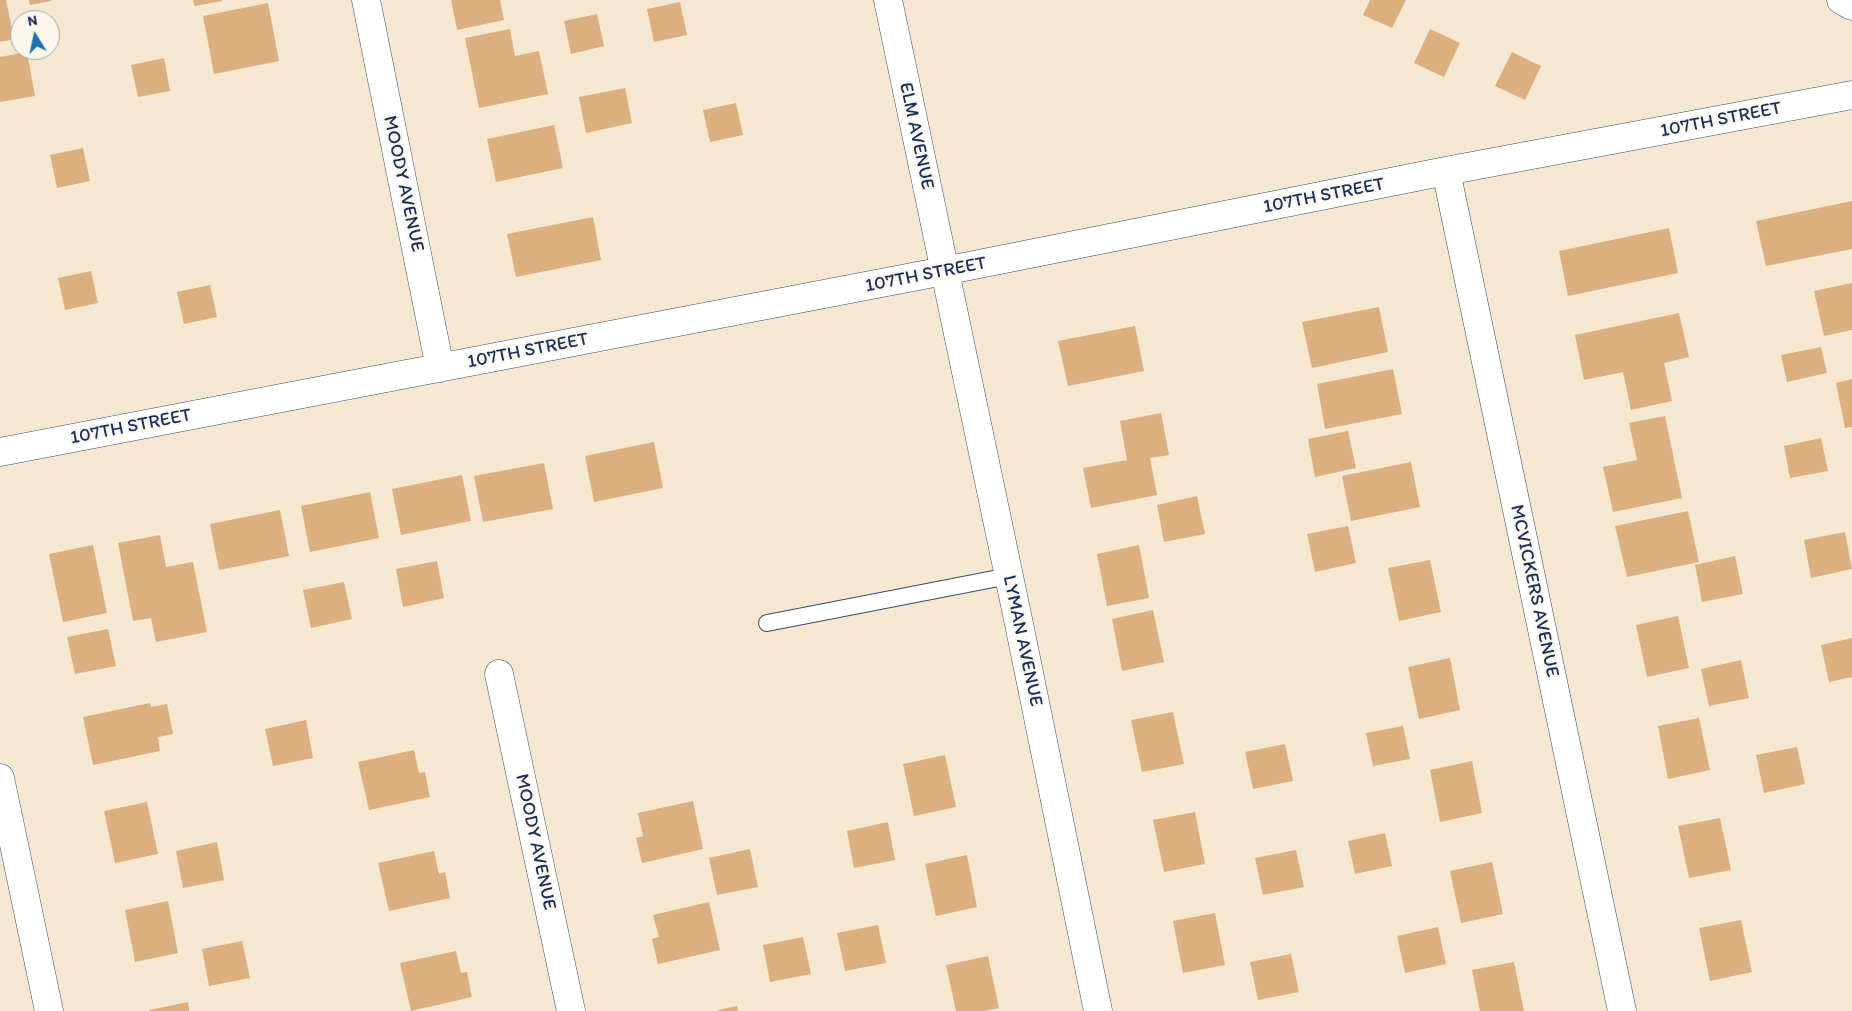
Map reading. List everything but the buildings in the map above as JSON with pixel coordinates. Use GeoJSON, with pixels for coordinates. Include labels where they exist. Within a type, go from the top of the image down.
{"type":"FeatureCollection","features":[{"type":"Feature","properties":{"kind":"street","name":"MOODY AVENUE"},"geometry":{"type":"LineString","coordinates":[[366,0],[440,368]]}},
{"type":"Feature","properties":{"kind":"street","name":"ELM AVENUE"},"geometry":{"type":"LineString","coordinates":[[888,0],[944,271]]}},
{"type":"Feature","properties":{"kind":"street"},"geometry":{"type":"LineString","coordinates":[[1841,0],[1852,6]]}},
{"type":"Feature","properties":{"kind":"street","name":"107TH STREET"},"geometry":{"type":"LineString","coordinates":[[0,452],[1852,95]]}},
{"type":"Feature","properties":{"kind":"street","name":"MCVICKERS AVENUE"},"geometry":{"type":"LineString","coordinates":[[1446,172],[1622,1011]]}},
{"type":"Feature","properties":{"kind":"street","name":"LYMAN AVENUE"},"geometry":{"type":"LineString","coordinates":[[944,271],[1098,1011]]}},
{"type":"Feature","properties":{"kind":"street","name":"MOODY AVENUE"},"geometry":{"type":"LineString","coordinates":[[499,674],[571,1011]]}},
{"type":"Feature","properties":{"kind":"street"},"geometry":{"type":"LineString","coordinates":[[0,778],[49,1011]]}},
{"type":"Feature","properties":{"kind":"lane"},"geometry":{"type":"LineString","coordinates":[[767,623],[1009,576]]}}]}
